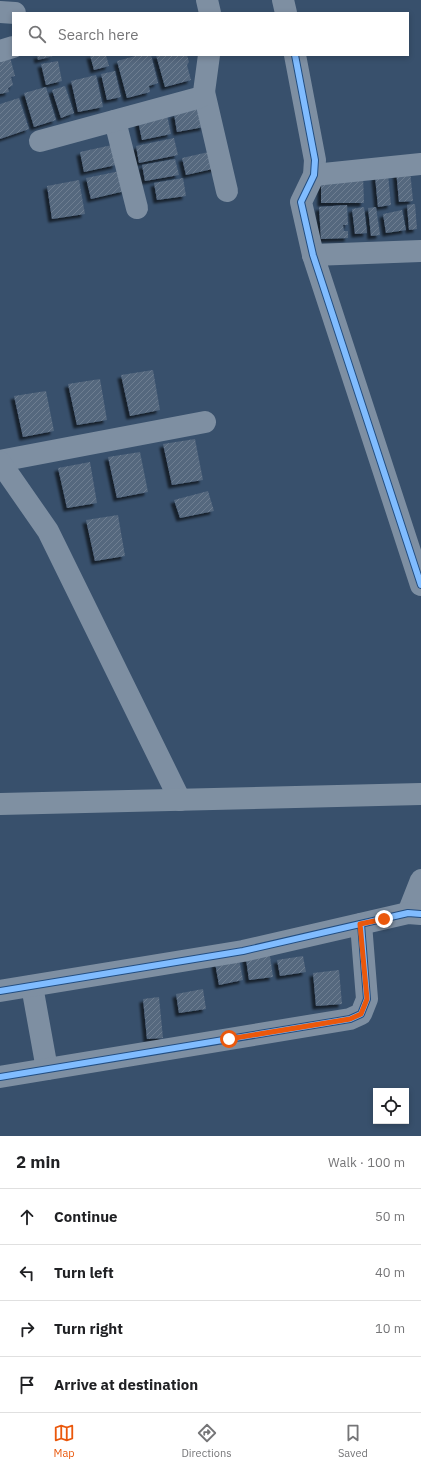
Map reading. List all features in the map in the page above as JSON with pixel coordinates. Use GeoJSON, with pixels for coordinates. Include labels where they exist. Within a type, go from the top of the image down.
{"type":"FeatureCollection","features":[{"type":"Feature","properties":{"kind":"highway"},"geometry":{"type":"LineString","coordinates":[[0,804],[421,794]]}},
{"type":"Feature","properties":{"kind":"street"},"geometry":{"type":"LineString","coordinates":[[207,0],[210,12]]}},
{"type":"Feature","properties":{"kind":"street"},"geometry":{"type":"LineString","coordinates":[[283,0],[286,12]]}},
{"type":"Feature","properties":{"kind":"street"},"geometry":{"type":"LineString","coordinates":[[0,12],[12,13]]}},
{"type":"Feature","properties":{"kind":"street"},"geometry":{"type":"LineString","coordinates":[[0,51],[12,47]]}},
{"type":"Feature","properties":{"kind":"street"},"geometry":{"type":"LineString","coordinates":[[209,56],[204,92],[227,191]]}},
{"type":"Feature","properties":{"kind":"street"},"geometry":{"type":"LineString","coordinates":[[295,56],[315,160],[314,175],[301,202],[313,255],[421,585]]}},
{"type":"Feature","properties":{"kind":"street"},"geometry":{"type":"LineString","coordinates":[[40,141],[195,100],[202,96],[204,92]]}},
{"type":"Feature","properties":{"kind":"street"},"geometry":{"type":"LineString","coordinates":[[115,121],[136,208]]}},
{"type":"Feature","properties":{"kind":"street"},"geometry":{"type":"LineString","coordinates":[[314,175],[421,164]]}},
{"type":"Feature","properties":{"kind":"street"},"geometry":{"type":"LineString","coordinates":[[313,255],[421,251]]}},
{"type":"Feature","properties":{"kind":"street"},"geometry":{"type":"LineString","coordinates":[[180,800],[48,532],[0,461],[205,422]]}},
{"type":"Feature","properties":{"kind":"street"},"geometry":{"type":"LineString","coordinates":[[0,991],[242,951],[360,924],[414,914],[421,880]]}},
{"type":"Feature","properties":{"kind":"street"},"geometry":{"type":"LineString","coordinates":[[0,1077],[350,1019],[361,1014],[367,999],[360,924]]}},
{"type":"Feature","properties":{"kind":"street"},"geometry":{"type":"LineString","coordinates":[[32,986],[47,1069]]}},
{"type":"Feature","properties":{"kind":"building"},"geometry":{"type":"Polygon","coordinates":[[[37,56],[53,56],[38,60],[37,56]]]}},
{"type":"Feature","properties":{"kind":"building"},"geometry":{"type":"Polygon","coordinates":[[[90,56],[106,56],[109,66],[94,70],[90,56]]]}},
{"type":"Feature","properties":{"kind":"building"},"geometry":{"type":"Polygon","coordinates":[[[135,56],[151,56],[158,83],[149,86],[150,92],[127,98],[117,61],[135,56]]]}},
{"type":"Feature","properties":{"kind":"building"},"geometry":{"type":"Polygon","coordinates":[[[156,56],[187,56],[189,62],[187,65],[191,80],[165,87],[156,56]]]}},
{"type":"Feature","properties":{"kind":"building"},"geometry":{"type":"Polygon","coordinates":[[[10,57],[15,76],[11,77],[13,85],[8,88],[9,92],[0,94],[0,60],[10,57]]]}},
{"type":"Feature","properties":{"kind":"building"},"geometry":{"type":"Polygon","coordinates":[[[58,61],[62,81],[46,85],[41,64],[58,61]]]}},
{"type":"Feature","properties":{"kind":"building"},"geometry":{"type":"Polygon","coordinates":[[[115,71],[121,97],[107,100],[101,74],[115,71]]]}},
{"type":"Feature","properties":{"kind":"building"},"geometry":{"type":"Polygon","coordinates":[[[96,75],[103,107],[78,112],[71,81],[96,75]]]}},
{"type":"Feature","properties":{"kind":"building"},"geometry":{"type":"Polygon","coordinates":[[[65,86],[74,113],[61,118],[52,90],[65,86]]]}},
{"type":"Feature","properties":{"kind":"building"},"geometry":{"type":"Polygon","coordinates":[[[46,87],[56,120],[34,127],[24,93],[46,87]]]}},
{"type":"Feature","properties":{"kind":"building"},"geometry":{"type":"Polygon","coordinates":[[[19,98],[29,129],[0,139],[0,104],[19,98]]]}},
{"type":"Feature","properties":{"kind":"building"},"geometry":{"type":"Polygon","coordinates":[[[200,109],[204,127],[177,132],[174,114],[200,109]]]}},
{"type":"Feature","properties":{"kind":"building"},"geometry":{"type":"Polygon","coordinates":[[[167,115],[171,134],[142,140],[138,121],[167,115]]]}},
{"type":"Feature","properties":{"kind":"building"},"geometry":{"type":"Polygon","coordinates":[[[174,138],[178,155],[139,163],[136,146],[174,138]]]}},
{"type":"Feature","properties":{"kind":"building"},"geometry":{"type":"Polygon","coordinates":[[[112,145],[116,165],[84,172],[80,152],[112,145]]]}},
{"type":"Feature","properties":{"kind":"building"},"geometry":{"type":"Polygon","coordinates":[[[213,151],[217,168],[186,175],[182,158],[213,151]]]}},
{"type":"Feature","properties":{"kind":"building"},"geometry":{"type":"Polygon","coordinates":[[[175,159],[179,175],[145,181],[142,165],[175,159]]]}},
{"type":"Feature","properties":{"kind":"building"},"geometry":{"type":"Polygon","coordinates":[[[396,170],[410,170],[413,201],[399,202],[396,170]]]}},
{"type":"Feature","properties":{"kind":"building"},"geometry":{"type":"Polygon","coordinates":[[[120,171],[125,191],[91,199],[86,178],[120,171]]]}},
{"type":"Feature","properties":{"kind":"building"},"geometry":{"type":"Polygon","coordinates":[[[388,174],[391,205],[378,207],[375,176],[388,174]]]}},
{"type":"Feature","properties":{"kind":"building"},"geometry":{"type":"Polygon","coordinates":[[[321,175],[363,175],[364,203],[321,203],[321,175]]]}},
{"type":"Feature","properties":{"kind":"building"},"geometry":{"type":"Polygon","coordinates":[[[183,178],[186,196],[157,200],[154,183],[183,178]]]}},
{"type":"Feature","properties":{"kind":"building"},"geometry":{"type":"Polygon","coordinates":[[[79,180],[85,214],[52,219],[47,186],[79,180]]]}},
{"type":"Feature","properties":{"kind":"building"},"geometry":{"type":"Polygon","coordinates":[[[415,204],[417,229],[409,230],[407,205],[415,204]]]}},
{"type":"Feature","properties":{"kind":"building"},"geometry":{"type":"Polygon","coordinates":[[[347,205],[348,225],[343,225],[344,231],[348,231],[348,238],[321,239],[319,207],[347,205]]]}},
{"type":"Feature","properties":{"kind":"building"},"geometry":{"type":"Polygon","coordinates":[[[364,207],[367,233],[355,234],[352,209],[364,207]]]}},
{"type":"Feature","properties":{"kind":"building"},"geometry":{"type":"Polygon","coordinates":[[[376,207],[380,235],[371,236],[368,208],[376,207]]]}},
{"type":"Feature","properties":{"kind":"building"},"geometry":{"type":"Polygon","coordinates":[[[402,210],[406,230],[386,233],[383,214],[402,210]]]}},
{"type":"Feature","properties":{"kind":"building"},"geometry":{"type":"Polygon","coordinates":[[[153,370],[160,410],[130,416],[121,375],[153,370]]]}},
{"type":"Feature","properties":{"kind":"building"},"geometry":{"type":"Polygon","coordinates":[[[100,379],[107,420],[77,425],[68,384],[100,379]]]}},
{"type":"Feature","properties":{"kind":"building"},"geometry":{"type":"Polygon","coordinates":[[[46,391],[54,431],[23,437],[14,396],[46,391]]]}},
{"type":"Feature","properties":{"kind":"building"},"geometry":{"type":"Polygon","coordinates":[[[195,439],[203,480],[172,485],[163,444],[195,439]]]}},
{"type":"Feature","properties":{"kind":"building"},"geometry":{"type":"Polygon","coordinates":[[[140,452],[148,492],[117,498],[108,457],[140,452]]]}},
{"type":"Feature","properties":{"kind":"building"},"geometry":{"type":"Polygon","coordinates":[[[90,462],[97,503],[67,508],[58,468],[90,462]]]}},
{"type":"Feature","properties":{"kind":"building"},"geometry":{"type":"Polygon","coordinates":[[[208,491],[214,511],[180,518],[174,500],[208,491]]]}},
{"type":"Feature","properties":{"kind":"building"},"geometry":{"type":"Polygon","coordinates":[[[118,515],[125,556],[95,561],[86,520],[118,515]]]}},
{"type":"Feature","properties":{"kind":"building"},"geometry":{"type":"Polygon","coordinates":[[[269,949],[273,977],[249,980],[245,952],[269,949]]]}},
{"type":"Feature","properties":{"kind":"building"},"geometry":{"type":"Polygon","coordinates":[[[303,956],[306,972],[280,976],[277,960],[303,956]]]}},
{"type":"Feature","properties":{"kind":"building"},"geometry":{"type":"Polygon","coordinates":[[[239,959],[243,980],[219,985],[215,963],[239,959]]]}},
{"type":"Feature","properties":{"kind":"building"},"geometry":{"type":"Polygon","coordinates":[[[339,970],[342,1004],[316,1006],[313,973],[339,970]]]}},
{"type":"Feature","properties":{"kind":"building"},"geometry":{"type":"Polygon","coordinates":[[[203,989],[206,1009],[179,1013],[176,994],[203,989]]]}},
{"type":"Feature","properties":{"kind":"building"},"geometry":{"type":"Polygon","coordinates":[[[159,997],[163,1038],[147,1039],[143,999],[159,997]]]}},
{"type":"Feature","properties":{"kind":"cycle path"},"geometry":{"type":"LineString","coordinates":[[295,56],[315,160],[314,175],[301,202],[313,255],[421,585]]}},
{"type":"Feature","properties":{"kind":"cycle path"},"geometry":{"type":"LineString","coordinates":[[0,991],[243,951],[408,913],[421,914]]}},
{"type":"Feature","properties":{"kind":"cycle path"},"geometry":{"type":"LineString","coordinates":[[0,1077],[350,1019],[361,1014],[367,999],[361,924]]}},
{"type":"Feature","properties":{"kind":"route"},"geometry":{"type":"LineString","coordinates":[[229,1039],[350,1019],[361,1014],[367,999],[360,924],[384,919]]}}]}
